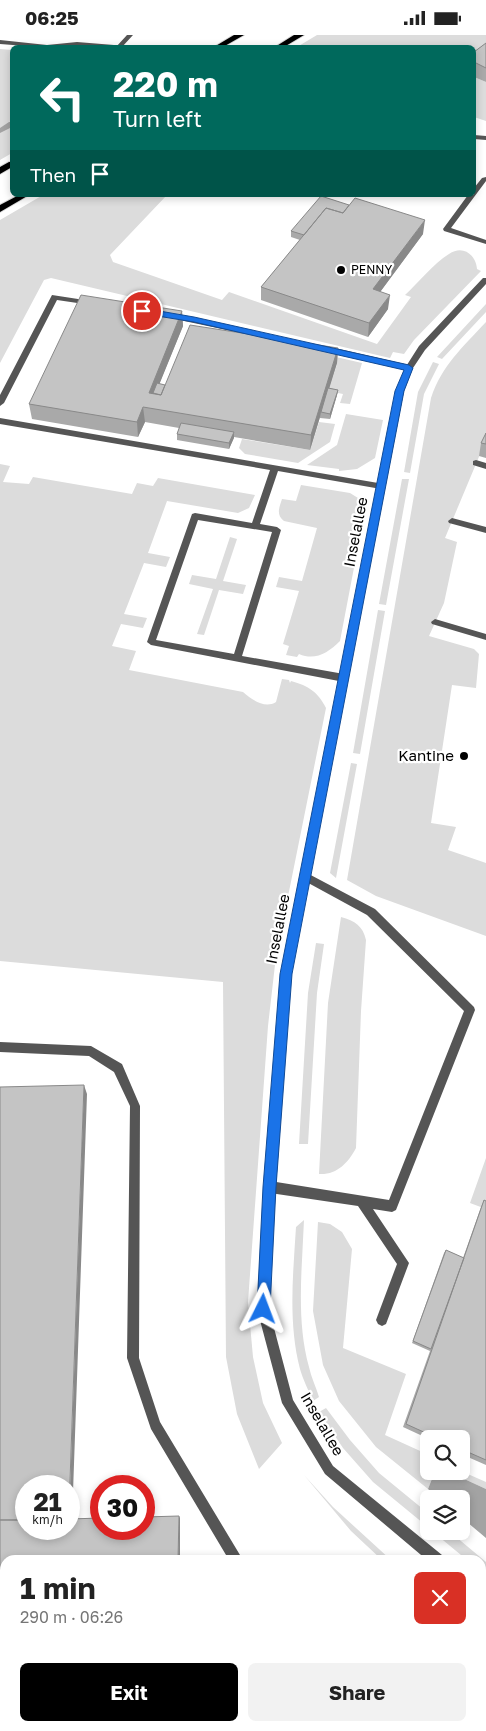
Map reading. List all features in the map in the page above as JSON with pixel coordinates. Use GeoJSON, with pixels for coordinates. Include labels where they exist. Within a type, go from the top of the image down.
{"type":"FeatureCollection","features":[{"type":"Feature","properties":{"kind":"main road"},"geometry":{"type":"LineString","coordinates":[[222,45],[240,35]]}},
{"type":"Feature","properties":{"kind":"main road"},"geometry":{"type":"LineString","coordinates":[[282,45],[300,35]]}},
{"type":"Feature","properties":{"kind":"main road"},"geometry":{"type":"LineString","coordinates":[[0,209],[21,197]]}},
{"type":"Feature","properties":{"kind":"street"},"geometry":{"type":"LineString","coordinates":[[121,45],[130,35]]}},
{"type":"Feature","properties":{"kind":"street"},"geometry":{"type":"LineString","coordinates":[[0,42],[32,45]]}},
{"type":"Feature","properties":{"kind":"street"},"geometry":{"type":"LineString","coordinates":[[69,45],[89,45]]}},
{"type":"Feature","properties":{"kind":"street"},"geometry":{"type":"LineString","coordinates":[[476,190],[484,179]]}},
{"type":"Feature","properties":{"kind":"street"},"geometry":{"type":"LineString","coordinates":[[471,197],[447,229],[486,242]]}},
{"type":"Feature","properties":{"kind":"street","name":"Inselallee"},"geometry":{"type":"LineString","coordinates":[[431,1555],[330,1470],[288,1403],[263,1309],[286,974],[400,391],[409,368],[422,347],[486,280]]}},
{"type":"Feature","properties":{"kind":"street"},"geometry":{"type":"LineString","coordinates":[[0,403],[55,297],[101,305]]}},
{"type":"Feature","properties":{"kind":"street"},"geometry":{"type":"LineString","coordinates":[[166,315],[297,343]]}},
{"type":"Feature","properties":{"kind":"street"},"geometry":{"type":"LineString","coordinates":[[316,347],[409,368]]}},
{"type":"Feature","properties":{"kind":"street"},"geometry":{"type":"LineString","coordinates":[[0,421],[381,486]]}},
{"type":"Feature","properties":{"kind":"street"},"geometry":{"type":"LineString","coordinates":[[476,463],[486,466]]}},
{"type":"Feature","properties":{"kind":"street"},"geometry":{"type":"LineString","coordinates":[[255,526],[275,468]]}},
{"type":"Feature","properties":{"kind":"street"},"geometry":{"type":"LineString","coordinates":[[237,658],[276,530],[195,516],[151,642],[344,678]]}},
{"type":"Feature","properties":{"kind":"street"},"geometry":{"type":"LineString","coordinates":[[452,521],[486,530]]}},
{"type":"Feature","properties":{"kind":"street"},"geometry":{"type":"LineString","coordinates":[[435,622],[486,637]]}},
{"type":"Feature","properties":{"kind":"street"},"geometry":{"type":"LineString","coordinates":[[270,1187],[392,1206],[470,1010],[371,912],[305,876]]}},
{"type":"Feature","properties":{"kind":"street"},"geometry":{"type":"LineString","coordinates":[[0,1047],[91,1051],[118,1068],[132,1098],[135,1106],[133,1358],[156,1425],[233,1555]]}},
{"type":"Feature","properties":{"kind":"street"},"geometry":{"type":"LineString","coordinates":[[361,1201],[403,1263],[382,1320]]}},
{"type":"Feature","properties":{"kind":"shaded area"},"geometry":{"type":"Polygon","coordinates":[[[317,35],[486,35],[486,55],[476,62],[476,45],[300,45],[317,35]]]}},
{"type":"Feature","properties":{"kind":"shaded area"},"geometry":{"type":"Polygon","coordinates":[[[0,49],[10,50],[10,154],[0,160],[0,49]]]}},
{"type":"Feature","properties":{"kind":"shaded area"},"geometry":{"type":"Polygon","coordinates":[[[476,78],[486,82],[486,121],[476,118],[476,78]]]}},
{"type":"Feature","properties":{"kind":"shaded area"},"geometry":{"type":"Polygon","coordinates":[[[40,197],[165,197],[110,255],[113,262],[222,300],[229,292],[377,344],[411,297],[405,295],[443,258],[454,251],[464,251],[471,255],[477,269],[481,271],[414,340],[404,354],[393,352],[390,358],[51,278],[44,280],[0,363],[0,220],[40,197]]]}},
{"type":"Feature","properties":{"kind":"shaded area"},"geometry":{"type":"Polygon","coordinates":[[[486,304],[486,312],[442,359],[437,357],[486,304]]]}},
{"type":"Feature","properties":{"kind":"shaded area"},"geometry":{"type":"Polygon","coordinates":[[[486,322],[486,440],[445,538],[457,542],[444,603],[429,636],[474,649],[479,654],[476,688],[452,685],[431,823],[456,827],[448,850],[486,863],[486,936],[376,896],[347,880],[431,398],[447,366],[486,322]]]}},
{"type":"Feature","properties":{"kind":"shaded area"},"geometry":{"type":"Polygon","coordinates":[[[323,354],[362,363],[350,404],[340,403],[343,394],[328,391],[337,364],[323,354]]]}},
{"type":"Feature","properties":{"kind":"shaded area"},"geometry":{"type":"Polygon","coordinates":[[[433,362],[439,364],[424,394],[410,473],[404,472],[418,392],[433,362]]]}},
{"type":"Feature","properties":{"kind":"shaded area"},"geometry":{"type":"Polygon","coordinates":[[[346,414],[383,420],[375,458],[357,469],[339,471],[339,469],[307,465],[337,445],[346,414]]]}},
{"type":"Feature","properties":{"kind":"shaded area"},"geometry":{"type":"Polygon","coordinates":[[[319,422],[335,424],[330,442],[298,463],[245,454],[239,448],[242,439],[310,450],[319,422]]]}},
{"type":"Feature","properties":{"kind":"shaded area"},"geometry":{"type":"Polygon","coordinates":[[[0,464],[10,466],[3,482],[29,484],[33,477],[132,494],[137,483],[153,486],[158,478],[255,495],[249,508],[238,513],[167,501],[148,553],[170,557],[166,567],[144,563],[124,614],[147,618],[143,628],[121,624],[112,646],[136,651],[129,670],[243,692],[254,701],[267,705],[276,702],[282,679],[289,680],[290,683],[291,681],[312,690],[326,708],[276,956],[268,1026],[248,1302],[253,1357],[263,1403],[282,1443],[259,1469],[237,1414],[226,1357],[223,982],[0,961],[0,464]]]}},
{"type":"Feature","properties":{"kind":"shaded area"},"geometry":{"type":"Polygon","coordinates":[[[402,479],[409,479],[386,605],[379,604],[402,479]]]}},
{"type":"Feature","properties":{"kind":"shaded area"},"geometry":{"type":"Polygon","coordinates":[[[301,485],[350,493],[358,498],[365,510],[340,641],[321,655],[310,657],[299,654],[297,657],[286,655],[289,646],[283,644],[299,591],[276,587],[279,577],[302,581],[317,528],[284,521],[279,514],[282,499],[296,501],[301,485]]]}},
{"type":"Feature","properties":{"kind":"shaded area"},"geometry":{"type":"Polygon","coordinates":[[[230,537],[237,539],[223,581],[246,585],[243,594],[219,590],[204,635],[197,634],[213,589],[189,584],[192,575],[216,579],[230,537]]]}},
{"type":"Feature","properties":{"kind":"shaded area"},"geometry":{"type":"Polygon","coordinates":[[[378,610],[385,611],[360,754],[353,753],[378,610]]]}},
{"type":"Feature","properties":{"kind":"shaded area"},"geometry":{"type":"Polygon","coordinates":[[[351,763],[357,764],[336,878],[330,873],[351,763]]]}},
{"type":"Feature","properties":{"kind":"shaded area"},"geometry":{"type":"Polygon","coordinates":[[[341,917],[358,925],[363,931],[366,940],[361,1011],[356,1148],[349,1159],[337,1170],[319,1174],[328,1003],[341,917]]]}},
{"type":"Feature","properties":{"kind":"shaded area"},"geometry":{"type":"Polygon","coordinates":[[[316,943],[324,944],[317,993],[308,1144],[299,1144],[308,993],[316,943]]]}},
{"type":"Feature","properties":{"kind":"shaded area"},"geometry":{"type":"Polygon","coordinates":[[[486,1158],[486,1209],[470,1203],[486,1158]]]}},
{"type":"Feature","properties":{"kind":"shaded area"},"geometry":{"type":"Polygon","coordinates":[[[304,1220],[301,1313],[305,1349],[319,1397],[313,1401],[300,1369],[296,1352],[293,1317],[296,1227],[304,1220]]]}},
{"type":"Feature","properties":{"kind":"shaded area"},"geometry":{"type":"Polygon","coordinates":[[[318,1222],[330,1224],[342,1232],[352,1249],[343,1348],[406,1374],[385,1435],[420,1451],[420,1480],[432,1480],[428,1489],[376,1447],[339,1401],[323,1365],[313,1311],[318,1222]]]}},
{"type":"Feature","properties":{"kind":"shaded area"},"geometry":{"type":"Polygon","coordinates":[[[326,1408],[350,1440],[379,1473],[420,1507],[420,1521],[373,1482],[343,1448],[319,1412],[326,1408]]]}},
{"type":"Feature","properties":{"kind":"shaded area"},"geometry":{"type":"Polygon","coordinates":[[[304,1475],[333,1507],[386,1555],[377,1555],[351,1531],[304,1475]]]}},
{"type":"Feature","properties":{"kind":"shaded area"},"geometry":{"type":"Polygon","coordinates":[[[470,1475],[486,1482],[486,1489],[466,1480],[470,1480],[470,1475]]]}},
{"type":"Feature","properties":{"kind":"shaded area"},"geometry":{"type":"Polygon","coordinates":[[[432,1480],[466,1480],[486,1489],[486,1538],[470,1525],[470,1490],[428,1489],[432,1480]]]}},
{"type":"Feature","properties":{"kind":"shaded area"},"geometry":{"type":"Polygon","coordinates":[[[443,1540],[460,1540],[478,1555],[461,1555],[443,1540]]]}},
{"type":"Feature","properties":{"kind":"building"},"geometry":{"type":"Polygon","coordinates":[[[486,43],[486,68],[476,63],[476,50],[486,43]]]}},
{"type":"Feature","properties":{"kind":"building"},"geometry":{"type":"Polygon","coordinates":[[[320,197],[349,205],[343,213],[326,208],[304,235],[291,231],[320,197]]]}},
{"type":"Feature","properties":{"kind":"building","name":"PENNY"},"geometry":{"type":"Polygon","coordinates":[[[355,198],[425,220],[373,289],[390,295],[369,323],[261,287],[326,208],[343,213],[355,198]]]}},
{"type":"Feature","properties":{"kind":"building"},"geometry":{"type":"Polygon","coordinates":[[[81,295],[182,311],[149,393],[161,395],[190,325],[338,348],[311,435],[143,407],[137,422],[29,404],[81,295]]]}},
{"type":"Feature","properties":{"kind":"building"},"geometry":{"type":"Polygon","coordinates":[[[157,383],[165,385],[161,395],[153,393],[157,383]]]}},
{"type":"Feature","properties":{"kind":"building"},"geometry":{"type":"Polygon","coordinates":[[[328,388],[338,390],[330,414],[321,412],[328,388]]]}},
{"type":"Feature","properties":{"kind":"building"},"geometry":{"type":"Polygon","coordinates":[[[181,423],[234,432],[229,443],[177,434],[181,423]]]}},
{"type":"Feature","properties":{"kind":"building"},"geometry":{"type":"Polygon","coordinates":[[[486,433],[486,444],[481,443],[486,433]]]}},
{"type":"Feature","properties":{"kind":"building"},"geometry":{"type":"Polygon","coordinates":[[[84,1085],[70,1475],[15,1475],[15,1520],[0,1520],[0,1087],[84,1085]]]}},
{"type":"Feature","properties":{"kind":"building"},"geometry":{"type":"Polygon","coordinates":[[[484,1200],[486,1201],[486,1460],[470,1453],[470,1430],[420,1430],[406,1424],[484,1200]]]}},
{"type":"Feature","properties":{"kind":"building"},"geometry":{"type":"Polygon","coordinates":[[[446,1250],[464,1258],[431,1349],[413,1341],[446,1250]]]}},
{"type":"Feature","properties":{"kind":"building"},"geometry":{"type":"Polygon","coordinates":[[[179,1516],[178,1555],[0,1555],[0,1520],[15,1520],[15,1540],[80,1540],[80,1519],[90,1518],[90,1540],[155,1540],[155,1517],[179,1516]]]}},
{"type":"Feature","properties":{"kind":"waterway"},"geometry":{"type":"LineString","coordinates":[[0,131],[10,125]]}},
{"type":"Feature","properties":{"kind":"place","name":"PENNY"},"geometry":{"type":"Point","coordinates":[341,270]}},
{"type":"Feature","properties":{"kind":"place","name":"Kantine"},"geometry":{"type":"Point","coordinates":[464,756]}},
{"type":"Feature","properties":{"kind":"route"},"geometry":{"type":"LineString","coordinates":[[142,311],[194,319],[409,368],[400,391],[286,974],[263,1309]]}}]}
